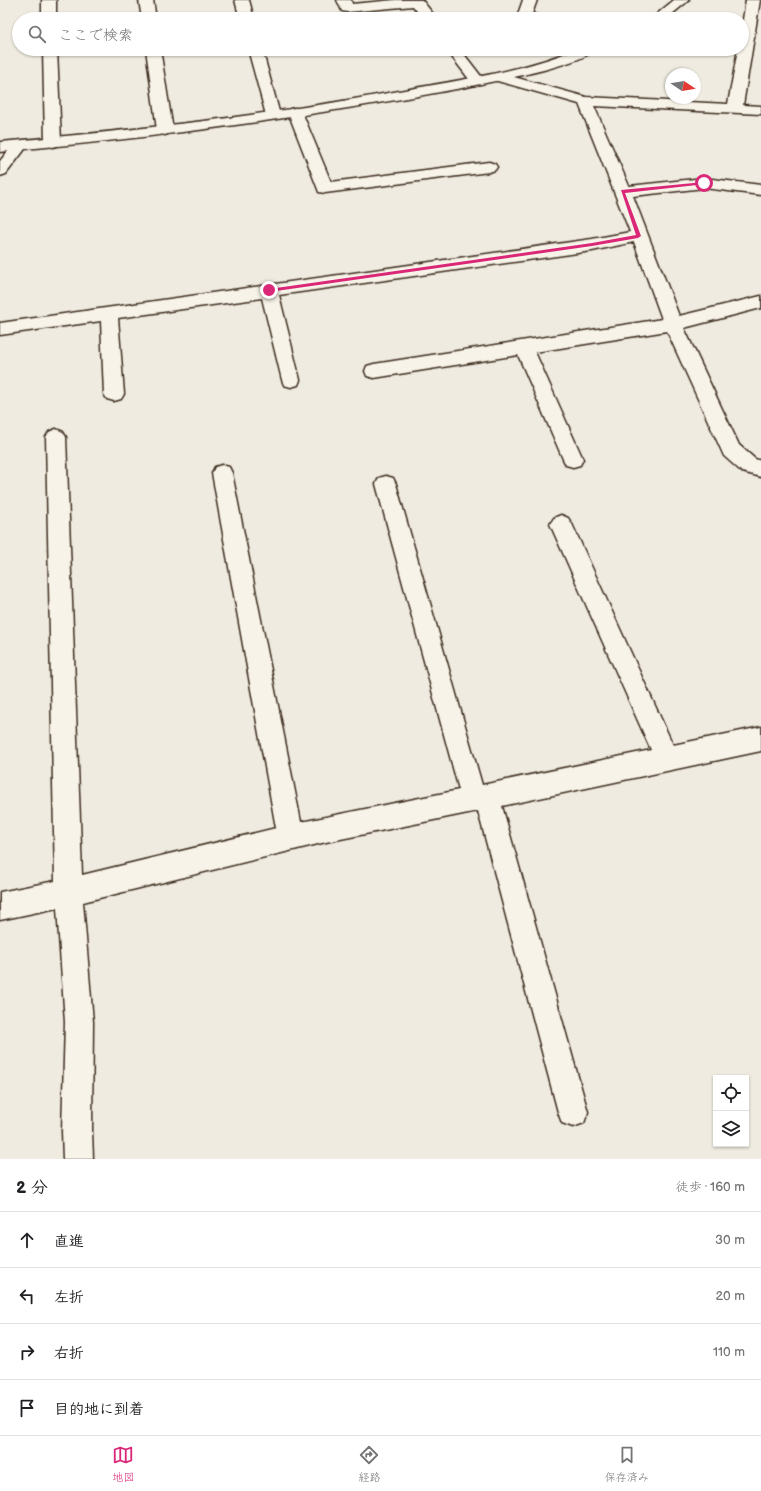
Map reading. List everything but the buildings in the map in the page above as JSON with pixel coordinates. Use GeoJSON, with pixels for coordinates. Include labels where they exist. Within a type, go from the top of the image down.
{"type":"FeatureCollection","features":[{"type":"Feature","properties":{"kind":"street"},"geometry":{"type":"LineString","coordinates":[[49,0],[49,12]]}},
{"type":"Feature","properties":{"kind":"street"},"geometry":{"type":"LineString","coordinates":[[146,0],[148,12]]}},
{"type":"Feature","properties":{"kind":"street"},"geometry":{"type":"LineString","coordinates":[[242,0],[245,12]]}},
{"type":"Feature","properties":{"kind":"street"},"geometry":{"type":"LineString","coordinates":[[344,0],[347,8],[418,1],[425,12]]}},
{"type":"Feature","properties":{"kind":"street"},"geometry":{"type":"LineString","coordinates":[[526,12],[530,0]]}},
{"type":"Feature","properties":{"kind":"street"},"geometry":{"type":"LineString","coordinates":[[667,12],[682,0]]}},
{"type":"Feature","properties":{"kind":"street"},"geometry":{"type":"LineString","coordinates":[[749,24],[753,0]]}},
{"type":"Feature","properties":{"kind":"street"},"geometry":{"type":"LineString","coordinates":[[50,56],[53,142]]}},
{"type":"Feature","properties":{"kind":"street"},"geometry":{"type":"LineString","coordinates":[[154,56],[165,130]]}},
{"type":"Feature","properties":{"kind":"street"},"geometry":{"type":"LineString","coordinates":[[257,56],[273,115]]}},
{"type":"Feature","properties":{"kind":"street"},"geometry":{"type":"LineString","coordinates":[[458,56],[477,80]]}},
{"type":"Feature","properties":{"kind":"street"},"geometry":{"type":"LineString","coordinates":[[0,147],[165,130],[385,98],[499,77],[572,56]]}},
{"type":"Feature","properties":{"kind":"street"},"geometry":{"type":"LineString","coordinates":[[735,108],[744,56]]}},
{"type":"Feature","properties":{"kind":"street"},"geometry":{"type":"LineString","coordinates":[[499,77],[585,101],[761,110]]}},
{"type":"Feature","properties":{"kind":"street"},"geometry":{"type":"LineString","coordinates":[[585,101],[623,192],[638,236],[673,324],[732,450],[749,466],[761,469]]}},
{"type":"Feature","properties":{"kind":"street"},"geometry":{"type":"LineString","coordinates":[[295,112],[325,188],[488,167]]}},
{"type":"Feature","properties":{"kind":"street"},"geometry":{"type":"LineString","coordinates":[[0,171],[20,146]]}},
{"type":"Feature","properties":{"kind":"street"},"geometry":{"type":"LineString","coordinates":[[623,192],[704,183],[761,190]]}},
{"type":"Feature","properties":{"kind":"street"},"geometry":{"type":"LineString","coordinates":[[0,329],[592,245],[638,236]]}},
{"type":"Feature","properties":{"kind":"street"},"geometry":{"type":"LineString","coordinates":[[269,290],[291,380]]}},
{"type":"Feature","properties":{"kind":"street"},"geometry":{"type":"LineString","coordinates":[[374,371],[673,324],[761,302]]}},
{"type":"Feature","properties":{"kind":"street"},"geometry":{"type":"LineString","coordinates":[[109,313],[114,394]]}},
{"type":"Feature","properties":{"kind":"street"},"geometry":{"type":"LineString","coordinates":[[524,348],[573,459]]}},
{"type":"Feature","properties":{"kind":"street"},"geometry":{"type":"LineString","coordinates":[[56,437],[69,892],[79,1022],[77,1131],[78,1159]]}},
{"type":"Feature","properties":{"kind":"street"},"geometry":{"type":"LineString","coordinates":[[222,473],[291,838]]}},
{"type":"Feature","properties":{"kind":"street"},"geometry":{"type":"LineString","coordinates":[[386,484],[574,1112]]}},
{"type":"Feature","properties":{"kind":"street"},"geometry":{"type":"LineString","coordinates":[[561,524],[667,759]]}},
{"type":"Feature","properties":{"kind":"street"},"geometry":{"type":"LineString","coordinates":[[0,906],[69,892],[326,829],[481,799],[761,739]]}},
{"type":"Feature","properties":{"kind":"route"},"geometry":{"type":"LineString","coordinates":[[269,290],[592,245],[638,236],[623,192],[704,183]]}}]}
